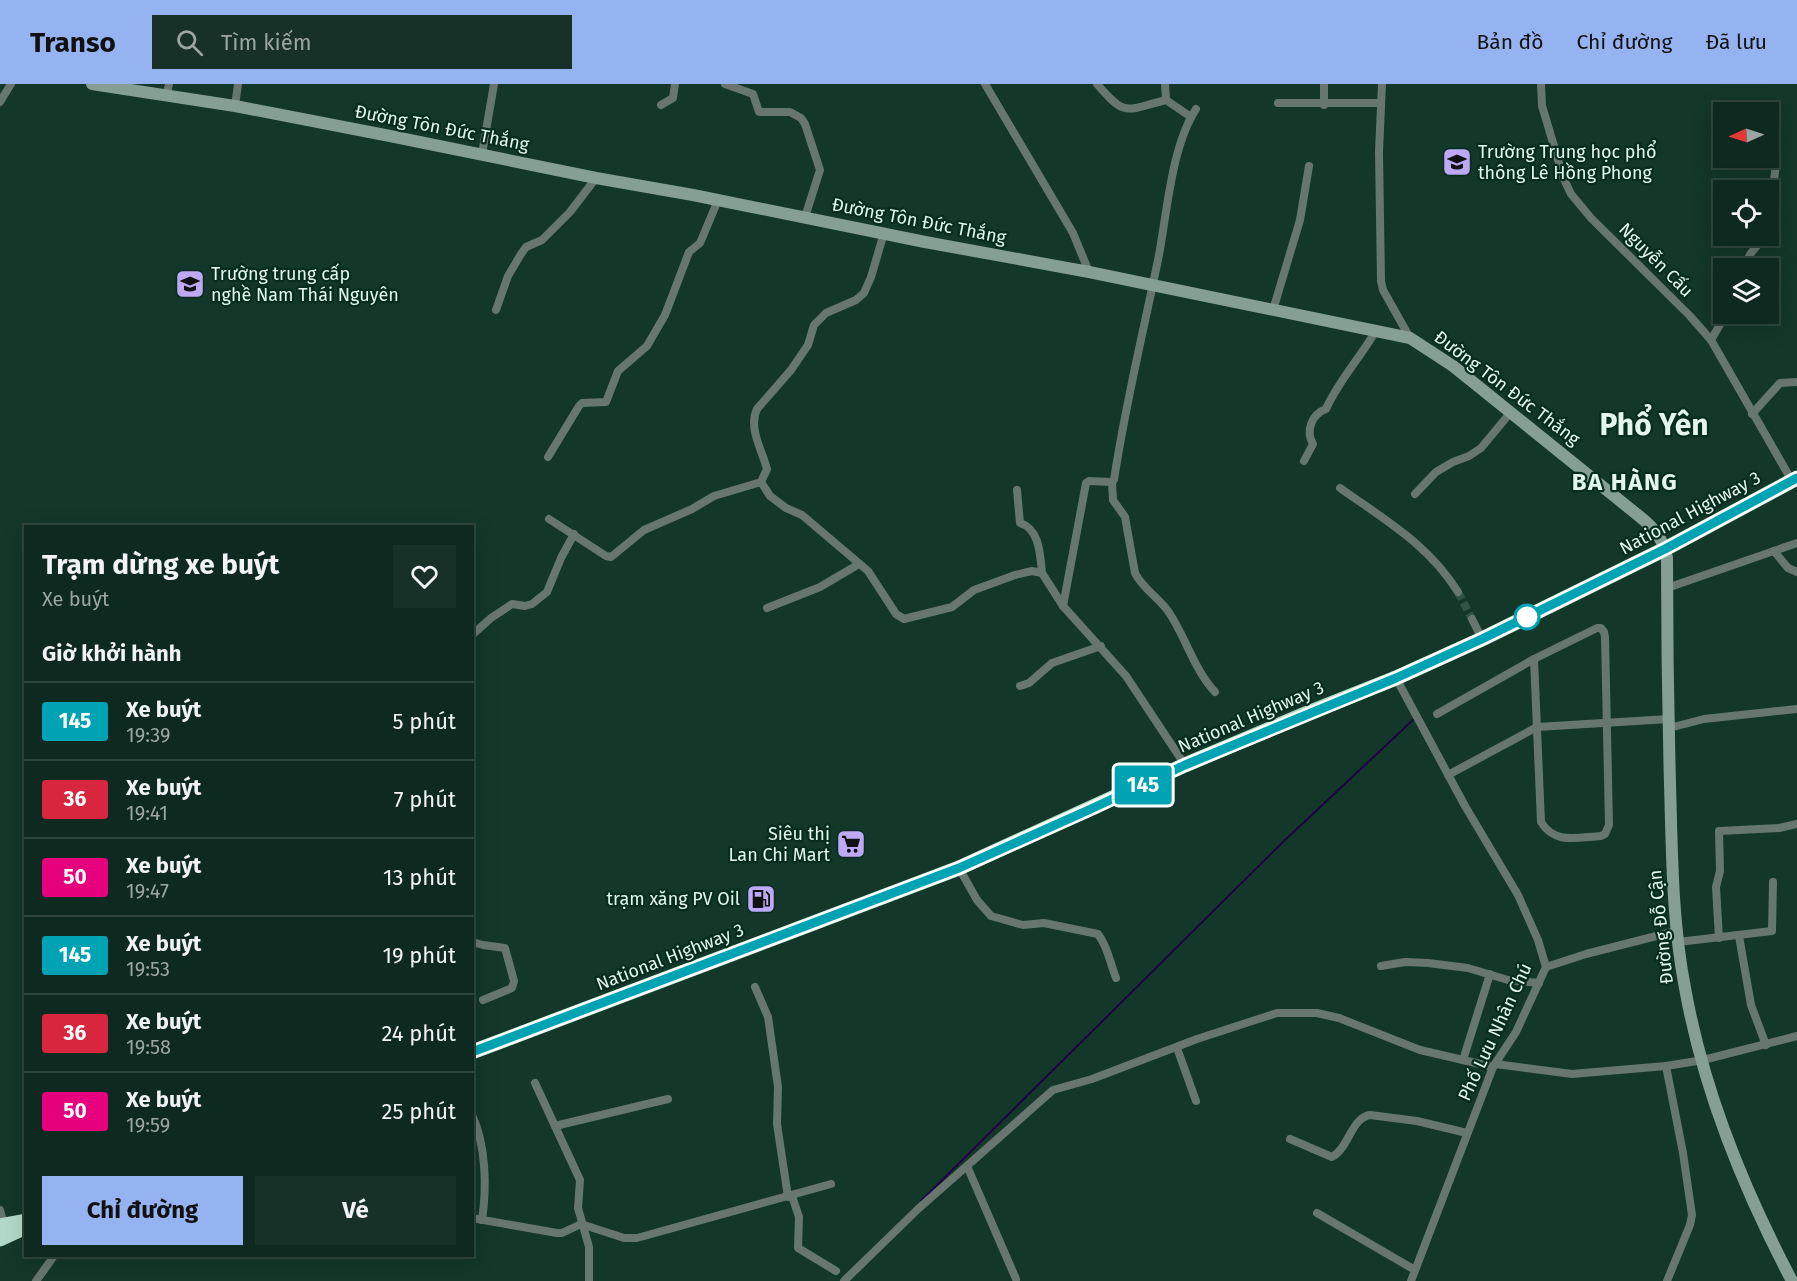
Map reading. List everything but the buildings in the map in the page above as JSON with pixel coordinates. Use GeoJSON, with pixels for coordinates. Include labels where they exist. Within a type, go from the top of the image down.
{"type":"FeatureCollection","features":[{"type":"Feature","properties":{"kind":"highway","name":"National Highway 3"},"geometry":{"type":"LineString","coordinates":[[474,1051],[959,868],[1185,765],[1396,678],[1482,639],[1665,549],[1794,480]]}},
{"type":"Feature","properties":{"kind":"highway"},"geometry":{"type":"LineString","coordinates":[[1,1225],[24,1221]]}},
{"type":"Feature","properties":{"kind":"highway"},"geometry":{"type":"LineString","coordinates":[[1,1225],[24,1227]]}},
{"type":"Feature","properties":{"kind":"main road","name":"Đường Tôn Đức Thắng"},"geometry":{"type":"LineString","coordinates":[[92,84],[235,106],[1089,272],[1410,338],[1453,366],[1650,525],[1659,534],[1665,549]]}},
{"type":"Feature","properties":{"kind":"main road","name":"Đường Đỗ Cận"},"geometry":{"type":"LineString","coordinates":[[1665,549],[1677,937],[1685,989],[1718,1111],[1741,1172],[1792,1281]]}},
{"type":"Feature","properties":{"kind":"street"},"geometry":{"type":"LineString","coordinates":[[0,102],[11,84]]}},
{"type":"Feature","properties":{"kind":"street"},"geometry":{"type":"LineString","coordinates":[[166,97],[169,84]]}},
{"type":"Feature","properties":{"kind":"street"},"geometry":{"type":"LineString","coordinates":[[235,106],[238,84]]}},
{"type":"Feature","properties":{"kind":"street"},"geometry":{"type":"LineString","coordinates":[[482,154],[494,84]]}},
{"type":"Feature","properties":{"kind":"street"},"geometry":{"type":"LineString","coordinates":[[661,105],[673,98],[675,84]]}},
{"type":"Feature","properties":{"kind":"street"},"geometry":{"type":"LineString","coordinates":[[725,84],[753,94],[759,112],[790,112],[801,118],[805,124],[820,170],[805,217]]}},
{"type":"Feature","properties":{"kind":"street"},"geometry":{"type":"LineString","coordinates":[[985,84],[1073,233],[1089,272]]}},
{"type":"Feature","properties":{"kind":"street"},"geometry":{"type":"LineString","coordinates":[[1097,84],[1114,104],[1125,109],[1166,100],[1194,113],[1176,163],[1112,482],[1113,500],[1125,517],[1135,573],[1149,592],[1158,597],[1169,613],[1195,665],[1215,692]]}},
{"type":"Feature","properties":{"kind":"street"},"geometry":{"type":"LineString","coordinates":[[1166,84],[1166,100]]}},
{"type":"Feature","properties":{"kind":"street"},"geometry":{"type":"LineString","coordinates":[[1324,84],[1324,105]]}},
{"type":"Feature","properties":{"kind":"street"},"geometry":{"type":"LineString","coordinates":[[1382,84],[1379,152],[1381,281],[1383,290],[1410,338]]}},
{"type":"Feature","properties":{"kind":"street","name":"Nguyễn Cấu"},"geometry":{"type":"LineString","coordinates":[[1542,84],[1542,106],[1563,177],[1571,195],[1711,340],[1752,414],[1794,480]]}},
{"type":"Feature","properties":{"kind":"street"},"geometry":{"type":"LineString","coordinates":[[1278,103],[1324,105],[1381,103]]}},
{"type":"Feature","properties":{"kind":"street"},"geometry":{"type":"LineString","coordinates":[[1273,310],[1300,220],[1309,166]]}},
{"type":"Feature","properties":{"kind":"street"},"geometry":{"type":"LineString","coordinates":[[496,310],[508,276],[525,248],[542,240],[570,212],[596,178]]}},
{"type":"Feature","properties":{"kind":"street"},"geometry":{"type":"LineString","coordinates":[[548,457],[579,406],[582,403],[606,402],[618,371],[647,346],[669,306],[689,252],[700,243],[718,200]]}},
{"type":"Feature","properties":{"kind":"street"},"geometry":{"type":"LineString","coordinates":[[549,519],[611,557],[644,530],[692,509],[714,496],[761,482],[767,469],[754,426],[757,409],[791,370],[808,345],[814,325],[826,313],[856,300],[864,293],[884,233]]}},
{"type":"Feature","properties":{"kind":"street"},"geometry":{"type":"LineString","coordinates":[[1748,258],[1757,246]]}},
{"type":"Feature","properties":{"kind":"street"},"geometry":{"type":"LineString","coordinates":[[1711,340],[1720,324]]}},
{"type":"Feature","properties":{"kind":"street"},"geometry":{"type":"LineString","coordinates":[[1304,461],[1313,444],[1309,432],[1311,424],[1319,412],[1326,409],[1335,389],[1358,355],[1366,348],[1375,332]]}},
{"type":"Feature","properties":{"kind":"street"},"geometry":{"type":"LineString","coordinates":[[1752,414],[1780,383],[1797,382]]}},
{"type":"Feature","properties":{"kind":"street"},"geometry":{"type":"LineString","coordinates":[[1414,494],[1436,472],[1481,448],[1511,412]]}},
{"type":"Feature","properties":{"kind":"street"},"geometry":{"type":"LineString","coordinates":[[761,482],[770,496],[786,508],[802,515],[868,571],[896,614],[904,619],[952,607],[974,590],[1015,574],[1032,571],[1042,573]]}},
{"type":"Feature","properties":{"kind":"street"},"geometry":{"type":"LineString","coordinates":[[1063,606],[1086,483],[1112,482]]}},
{"type":"Feature","properties":{"kind":"street"},"geometry":{"type":"LineString","coordinates":[[1340,488],[1412,539],[1437,561],[1458,592]]}},
{"type":"Feature","properties":{"kind":"street"},"geometry":{"type":"LineString","coordinates":[[1017,490],[1020,523],[1030,526],[1032,530],[1040,552],[1042,573],[1063,606],[1101,646],[1134,687],[1185,765]]}},
{"type":"Feature","properties":{"kind":"street"},"geometry":{"type":"LineString","coordinates":[[474,633],[512,604],[525,606],[532,604],[547,592],[574,534]]}},
{"type":"Feature","properties":{"kind":"street"},"geometry":{"type":"LineString","coordinates":[[1667,588],[1797,543]]}},
{"type":"Feature","properties":{"kind":"street"},"geometry":{"type":"LineString","coordinates":[[1774,551],[1788,568],[1797,572]]}},
{"type":"Feature","properties":{"kind":"street"},"geometry":{"type":"LineString","coordinates":[[767,608],[820,587],[859,564]]}},
{"type":"Feature","properties":{"kind":"street"},"geometry":{"type":"LineString","coordinates":[[1472,619],[1482,639]]}},
{"type":"Feature","properties":{"kind":"street"},"geometry":{"type":"LineString","coordinates":[[1437,714],[1534,659],[1601,628],[1605,637],[1609,825],[1608,831],[1601,836],[1552,836],[1543,826],[1540,817],[1534,659]]}},
{"type":"Feature","properties":{"kind":"street"},"geometry":{"type":"LineString","coordinates":[[1020,686],[1029,683],[1052,663],[1101,646]]}},
{"type":"Feature","properties":{"kind":"street","name":"Phố Lưu Nhân Chú"},"geometry":{"type":"LineString","coordinates":[[1396,678],[1485,842],[1518,895],[1538,940],[1546,967],[1516,1032],[1494,1065],[1411,1281]]}},
{"type":"Feature","properties":{"kind":"street"},"geometry":{"type":"LineString","coordinates":[[1448,775],[1537,727],[1606,722],[1669,724],[1797,710]]}},
{"type":"Feature","properties":{"kind":"street"},"geometry":{"type":"LineString","coordinates":[[1719,938],[1716,886],[1720,871],[1719,831],[1797,825]]}},
{"type":"Feature","properties":{"kind":"street"},"geometry":{"type":"LineString","coordinates":[[959,868],[977,900],[991,916],[1023,926],[1044,923],[1098,934],[1107,948],[1109,961],[1116,978]]}},
{"type":"Feature","properties":{"kind":"street"},"geometry":{"type":"LineString","coordinates":[[1546,967],[1586,954],[1677,937],[1719,938],[1772,931],[1773,882]]}},
{"type":"Feature","properties":{"kind":"street"},"geometry":{"type":"LineString","coordinates":[[1739,936],[1748,992],[1766,1045]]}},
{"type":"Feature","properties":{"kind":"street"},"geometry":{"type":"LineString","coordinates":[[474,943],[505,948],[514,981],[512,988],[483,1000]]}},
{"type":"Feature","properties":{"kind":"street"},"geometry":{"type":"LineString","coordinates":[[1381,966],[1405,962],[1428,963],[1468,968],[1508,980],[1539,983]]}},
{"type":"Feature","properties":{"kind":"street"},"geometry":{"type":"LineString","coordinates":[[1463,1060],[1490,974]]}},
{"type":"Feature","properties":{"kind":"street"},"geometry":{"type":"LineString","coordinates":[[755,987],[768,1017],[778,1087],[777,1124],[790,1196],[799,1217],[798,1248],[836,1271]]}},
{"type":"Feature","properties":{"kind":"street"},"geometry":{"type":"LineString","coordinates":[[844,1281],[918,1209],[1053,1089],[1092,1079],[1197,1039],[1277,1013],[1317,1013],[1339,1018],[1420,1050],[1463,1060],[1572,1074],[1666,1066],[1703,1060],[1797,1036]]}},
{"type":"Feature","properties":{"kind":"street"},"geometry":{"type":"LineString","coordinates":[[1177,1048],[1196,1101]]}},
{"type":"Feature","properties":{"kind":"street"},"geometry":{"type":"LineString","coordinates":[[1666,1066],[1692,1215],[1690,1225],[1666,1281]]}},
{"type":"Feature","properties":{"kind":"street"},"geometry":{"type":"LineString","coordinates":[[535,1083],[580,1179],[578,1208],[589,1247],[589,1281]]}},
{"type":"Feature","properties":{"kind":"street"},"geometry":{"type":"LineString","coordinates":[[555,1126],[668,1099]]}},
{"type":"Feature","properties":{"kind":"street"},"geometry":{"type":"LineString","coordinates":[[1290,1139],[1332,1157],[1338,1154],[1359,1121],[1364,1116],[1370,1115],[1426,1123],[1467,1133]]}},
{"type":"Feature","properties":{"kind":"street"},"geometry":{"type":"LineString","coordinates":[[474,1121],[482,1151],[485,1185],[482,1220]]}},
{"type":"Feature","properties":{"kind":"street"},"geometry":{"type":"LineString","coordinates":[[967,1166],[1016,1279]]}},
{"type":"Feature","properties":{"kind":"street"},"geometry":{"type":"LineString","coordinates":[[474,1218],[557,1233],[581,1224],[631,1239],[831,1184]]}},
{"type":"Feature","properties":{"kind":"street"},"geometry":{"type":"LineString","coordinates":[[1317,1213],[1415,1270]]}},
{"type":"Feature","properties":{"kind":"street"},"geometry":{"type":"LineString","coordinates":[[36,1281],[53,1257]]}},
{"type":"Feature","properties":{"kind":"waterway"},"geometry":{"type":"LineString","coordinates":[[921,1201],[1285,840],[1414,719]]}},
{"type":"Feature","properties":{"kind":"tunnel"},"geometry":{"type":"LineString","coordinates":[[1458,592],[1472,619]]}},
{"type":"Feature","properties":{"kind":"bus line","name":"145"},"geometry":{"type":"LineString","coordinates":[[474,1051],[959,868],[1185,765],[1396,678],[1482,639],[1665,549],[1797,478]]}},
{"type":"Feature","properties":{"kind":"place","name":"Trường Trung học phổ thông Lê Hồng Phong"},"geometry":{"type":"Point","coordinates":[1457,162]}},
{"type":"Feature","properties":{"kind":"place","name":"Trường trung cấp nghề Nam Thái Nguyên"},"geometry":{"type":"Point","coordinates":[190,284]}},
{"type":"Feature","properties":{"kind":"place","name":"Siêu thị Lan Chi Mart"},"geometry":{"type":"Point","coordinates":[851,844]}},
{"type":"Feature","properties":{"kind":"place","name":"trạm xăng PV Oil"},"geometry":{"type":"Point","coordinates":[761,899]}},
{"type":"Feature","properties":{"kind":"district","name":"Phổ Yên"},"geometry":{"type":"Point","coordinates":[1654,425]}},
{"type":"Feature","properties":{"kind":"district","name":"BA HÀNG"},"geometry":{"type":"Point","coordinates":[1625,482]}}]}
